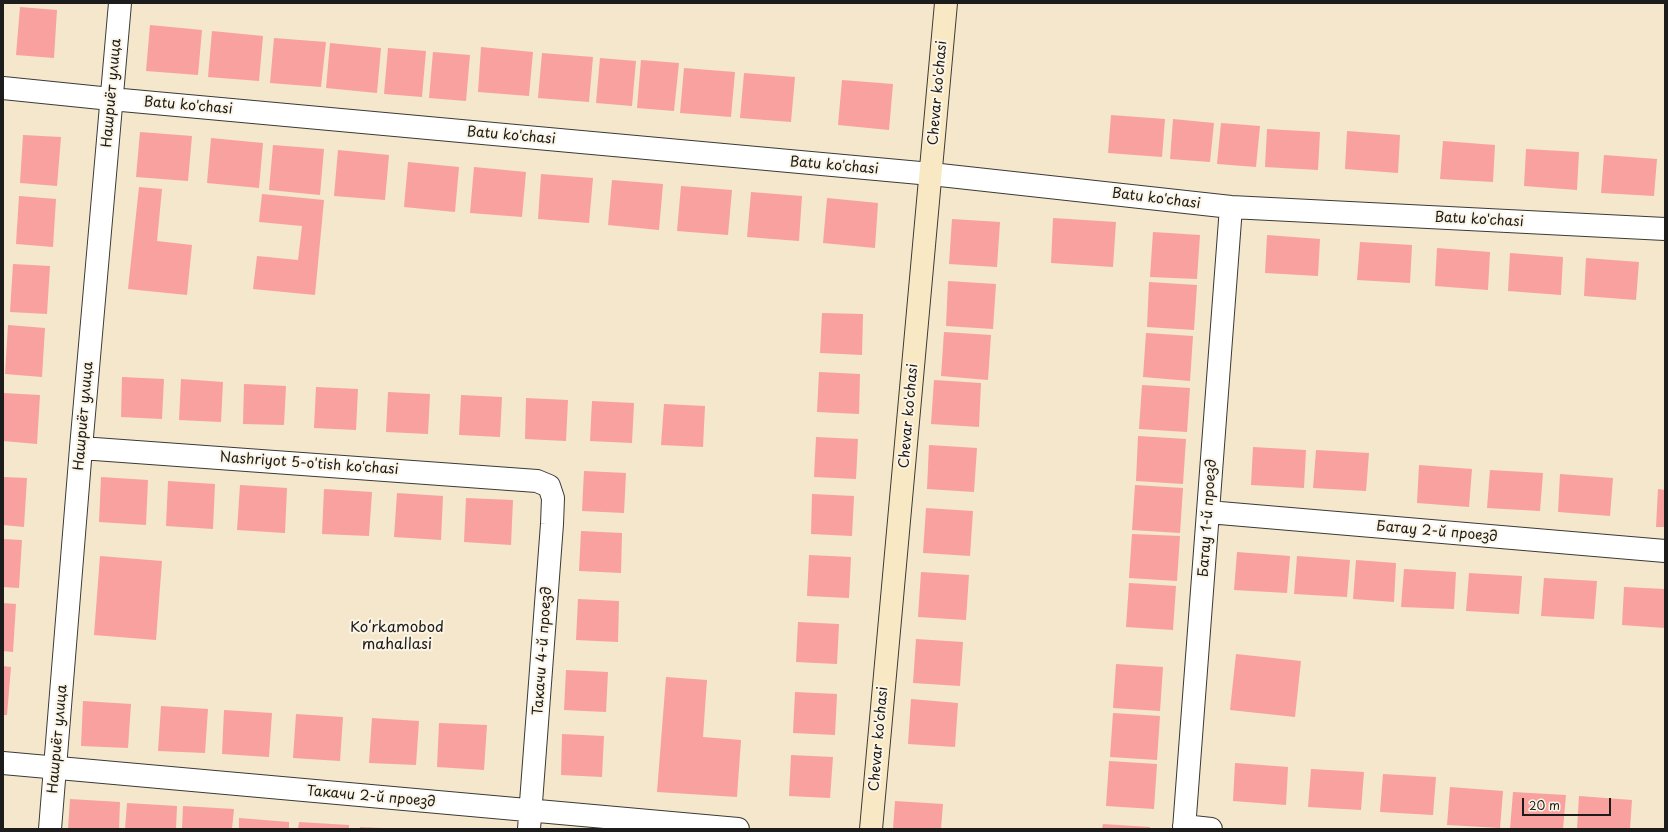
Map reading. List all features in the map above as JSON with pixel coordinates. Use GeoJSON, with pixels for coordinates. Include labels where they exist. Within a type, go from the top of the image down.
{"type":"FeatureCollection","features":[{"type":"Feature","properties":{"kind":"street","name":"Нашриёт улица"},"geometry":{"type":"LineString","coordinates":[[50,829],[81,448],[120,3]]}},
{"type":"Feature","properties":{"kind":"street","name":"Chevar ko'chasi"},"geometry":{"type":"LineString","coordinates":[[871,829],[946,3]]}},
{"type":"Feature","properties":{"kind":"street","name":"Batu ko'chasi"},"geometry":{"type":"LineString","coordinates":[[3,88],[931,174],[1231,207],[1665,229]]}},
{"type":"Feature","properties":{"kind":"street","name":"Батау 1-й проезд"},"geometry":{"type":"LineString","coordinates":[[1184,828],[1231,207]]}},
{"type":"Feature","properties":{"kind":"street","name":"Nashriyot 5-o'tish ko'chasi"},"geometry":{"type":"LineString","coordinates":[[81,448],[537,481]]}},
{"type":"Feature","properties":{"kind":"street","name":"Такачи 4-й проезд"},"geometry":{"type":"LineString","coordinates":[[530,820],[553,498],[549,486],[537,481]]}},
{"type":"Feature","properties":{"kind":"street","name":"Батау 2-й проезд"},"geometry":{"type":"LineString","coordinates":[[1208,512],[1665,552]]}},
{"type":"Feature","properties":{"kind":"street","name":"Такачи 2-й проезд"},"geometry":{"type":"LineString","coordinates":[[3,763],[530,820],[738,829]]}},
{"type":"Feature","properties":{"kind":"street"},"geometry":{"type":"LineString","coordinates":[[1184,828],[1211,829]]}},
{"type":"Feature","properties":{"kind":"building"},"geometry":{"type":"Polygon","coordinates":[[[20,7],[57,10],[54,58],[16,55],[20,7]]]}},
{"type":"Feature","properties":{"kind":"building"},"geometry":{"type":"Polygon","coordinates":[[[150,25],[202,30],[198,75],[146,71],[150,25]]]}},
{"type":"Feature","properties":{"kind":"building"},"geometry":{"type":"Polygon","coordinates":[[[212,31],[263,36],[259,81],[208,77],[212,31]]]}},
{"type":"Feature","properties":{"kind":"building"},"geometry":{"type":"Polygon","coordinates":[[[274,38],[326,42],[321,87],[270,83],[274,38]]]}},
{"type":"Feature","properties":{"kind":"building"},"geometry":{"type":"Polygon","coordinates":[[[330,43],[381,48],[377,93],[326,88],[330,43]]]}},
{"type":"Feature","properties":{"kind":"building"},"geometry":{"type":"Polygon","coordinates":[[[481,47],[533,52],[529,96],[478,92],[481,47]]]}},
{"type":"Feature","properties":{"kind":"building"},"geometry":{"type":"Polygon","coordinates":[[[388,48],[426,51],[422,97],[384,94],[388,48]]]}},
{"type":"Feature","properties":{"kind":"building"},"geometry":{"type":"Polygon","coordinates":[[[433,52],[470,55],[466,101],[429,98],[433,52]]]}},
{"type":"Feature","properties":{"kind":"building"},"geometry":{"type":"Polygon","coordinates":[[[542,53],[593,57],[589,102],[538,98],[542,53]]]}},
{"type":"Feature","properties":{"kind":"building"},"geometry":{"type":"Polygon","coordinates":[[[600,58],[636,61],[632,106],[596,103],[600,58]]]}},
{"type":"Feature","properties":{"kind":"building"},"geometry":{"type":"Polygon","coordinates":[[[641,60],[679,63],[674,111],[637,108],[641,60]]]}},
{"type":"Feature","properties":{"kind":"building"},"geometry":{"type":"Polygon","coordinates":[[[684,68],[735,72],[731,117],[680,113],[684,68]]]}},
{"type":"Feature","properties":{"kind":"building"},"geometry":{"type":"Polygon","coordinates":[[[744,73],[795,77],[791,122],[740,118],[744,73]]]}},
{"type":"Feature","properties":{"kind":"building"},"geometry":{"type":"Polygon","coordinates":[[[842,80],[893,84],[889,130],[838,125],[842,80]]]}},
{"type":"Feature","properties":{"kind":"building"},"geometry":{"type":"Polygon","coordinates":[[[1111,115],[1165,119],[1162,157],[1108,153],[1111,115]]]}},
{"type":"Feature","properties":{"kind":"building"},"geometry":{"type":"Polygon","coordinates":[[[1173,119],[1214,123],[1210,162],[1170,159],[1173,119]]]}},
{"type":"Feature","properties":{"kind":"building"},"geometry":{"type":"Polygon","coordinates":[[[1221,123],[1260,126],[1256,167],[1217,164],[1221,123]]]}},
{"type":"Feature","properties":{"kind":"building"},"geometry":{"type":"Polygon","coordinates":[[[1267,129],[1320,132],[1318,170],[1265,167],[1267,129]]]}},
{"type":"Feature","properties":{"kind":"building"},"geometry":{"type":"Polygon","coordinates":[[[1347,131],[1400,135],[1398,173],[1345,169],[1347,131]]]}},
{"type":"Feature","properties":{"kind":"building"},"geometry":{"type":"Polygon","coordinates":[[[140,132],[192,136],[188,181],[136,177],[140,132]]]}},
{"type":"Feature","properties":{"kind":"building"},"geometry":{"type":"Polygon","coordinates":[[[23,135],[61,137],[57,186],[20,183],[23,135]]]}},
{"type":"Feature","properties":{"kind":"building"},"geometry":{"type":"Polygon","coordinates":[[[211,138],[263,143],[259,188],[207,183],[211,138]]]}},
{"type":"Feature","properties":{"kind":"building"},"geometry":{"type":"Polygon","coordinates":[[[1443,141],[1495,145],[1493,182],[1440,179],[1443,141]]]}},
{"type":"Feature","properties":{"kind":"building"},"geometry":{"type":"Polygon","coordinates":[[[273,145],[324,149],[320,195],[269,190],[273,145]]]}},
{"type":"Feature","properties":{"kind":"building"},"geometry":{"type":"Polygon","coordinates":[[[1526,149],[1579,152],[1577,190],[1524,186],[1526,149]]]}},
{"type":"Feature","properties":{"kind":"building"},"geometry":{"type":"Polygon","coordinates":[[[338,150],[389,155],[385,200],[334,196],[338,150]]]}},
{"type":"Feature","properties":{"kind":"building"},"geometry":{"type":"Polygon","coordinates":[[[1604,155],[1657,159],[1654,196],[1601,193],[1604,155]]]}},
{"type":"Feature","properties":{"kind":"building"},"geometry":{"type":"Polygon","coordinates":[[[408,162],[459,167],[455,212],[404,207],[408,162]]]}},
{"type":"Feature","properties":{"kind":"building"},"geometry":{"type":"Polygon","coordinates":[[[474,167],[526,172],[522,217],[470,213],[474,167]]]}},
{"type":"Feature","properties":{"kind":"building"},"geometry":{"type":"Polygon","coordinates":[[[541,174],[593,178],[589,223],[538,219],[541,174]]]}},
{"type":"Feature","properties":{"kind":"building"},"geometry":{"type":"Polygon","coordinates":[[[612,180],[663,184],[659,230],[608,225],[612,180]]]}},
{"type":"Feature","properties":{"kind":"building"},"geometry":{"type":"Polygon","coordinates":[[[681,186],[732,190],[728,235],[677,231],[681,186]]]}},
{"type":"Feature","properties":{"kind":"building"},"geometry":{"type":"Polygon","coordinates":[[[139,187],[162,189],[157,241],[192,245],[187,295],[128,289],[139,187]]]}},
{"type":"Feature","properties":{"kind":"building"},"geometry":{"type":"Polygon","coordinates":[[[751,192],[802,196],[799,241],[747,237],[751,192]]]}},
{"type":"Feature","properties":{"kind":"building"},"geometry":{"type":"Polygon","coordinates":[[[262,194],[324,200],[315,295],[253,289],[257,256],[298,260],[302,226],[259,222],[262,194]]]}},
{"type":"Feature","properties":{"kind":"building"},"geometry":{"type":"Polygon","coordinates":[[[19,196],[56,199],[53,247],[16,244],[19,196]]]}},
{"type":"Feature","properties":{"kind":"building"},"geometry":{"type":"Polygon","coordinates":[[[827,198],[878,203],[875,248],[823,243],[827,198]]]}},
{"type":"Feature","properties":{"kind":"building"},"geometry":{"type":"Polygon","coordinates":[[[1053,218],[1116,222],[1113,267],[1051,263],[1053,218]]]}},
{"type":"Feature","properties":{"kind":"building"},"geometry":{"type":"Polygon","coordinates":[[[952,219],[1000,222],[997,267],[949,264],[952,219]]]}},
{"type":"Feature","properties":{"kind":"building"},"geometry":{"type":"Polygon","coordinates":[[[1153,232],[1200,235],[1197,279],[1150,277],[1153,232]]]}},
{"type":"Feature","properties":{"kind":"building"},"geometry":{"type":"Polygon","coordinates":[[[1267,235],[1320,239],[1318,276],[1265,273],[1267,235]]]}},
{"type":"Feature","properties":{"kind":"building"},"geometry":{"type":"Polygon","coordinates":[[[1360,242],[1412,245],[1410,283],[1357,280],[1360,242]]]}},
{"type":"Feature","properties":{"kind":"building"},"geometry":{"type":"Polygon","coordinates":[[[1437,248],[1490,252],[1488,290],[1435,286],[1437,248]]]}},
{"type":"Feature","properties":{"kind":"building"},"geometry":{"type":"Polygon","coordinates":[[[1510,253],[1563,257],[1561,295],[1508,291],[1510,253]]]}},
{"type":"Feature","properties":{"kind":"building"},"geometry":{"type":"Polygon","coordinates":[[[1586,258],[1639,262],[1636,300],[1584,296],[1586,258]]]}},
{"type":"Feature","properties":{"kind":"building"},"geometry":{"type":"Polygon","coordinates":[[[13,264],[50,266],[47,314],[10,312],[13,264]]]}},
{"type":"Feature","properties":{"kind":"building"},"geometry":{"type":"Polygon","coordinates":[[[948,281],[996,284],[993,329],[946,326],[948,281]]]}},
{"type":"Feature","properties":{"kind":"building"},"geometry":{"type":"Polygon","coordinates":[[[1149,282],[1197,285],[1194,330],[1147,327],[1149,282]]]}},
{"type":"Feature","properties":{"kind":"building"},"geometry":{"type":"Polygon","coordinates":[[[822,313],[863,314],[862,355],[820,353],[822,313]]]}},
{"type":"Feature","properties":{"kind":"building"},"geometry":{"type":"Polygon","coordinates":[[[8,325],[45,328],[42,377],[5,374],[8,325]]]}},
{"type":"Feature","properties":{"kind":"building"},"geometry":{"type":"Polygon","coordinates":[[[944,332],[991,335],[988,380],[941,376],[944,332]]]}},
{"type":"Feature","properties":{"kind":"building"},"geometry":{"type":"Polygon","coordinates":[[[1146,333],[1193,336],[1190,381],[1143,377],[1146,333]]]}},
{"type":"Feature","properties":{"kind":"building"},"geometry":{"type":"Polygon","coordinates":[[[819,372],[860,374],[859,414],[817,412],[819,372]]]}},
{"type":"Feature","properties":{"kind":"building"},"geometry":{"type":"Polygon","coordinates":[[[122,377],[164,379],[162,419],[121,417],[122,377]]]}},
{"type":"Feature","properties":{"kind":"building"},"geometry":{"type":"Polygon","coordinates":[[[181,379],[223,382],[221,422],[179,420],[181,379]]]}},
{"type":"Feature","properties":{"kind":"building"},"geometry":{"type":"Polygon","coordinates":[[[934,380],[981,383],[979,427],[931,424],[934,380]]]}},
{"type":"Feature","properties":{"kind":"building"},"geometry":{"type":"Polygon","coordinates":[[[244,384],[286,386],[284,425],[243,424],[244,384]]]}},
{"type":"Feature","properties":{"kind":"building"},"geometry":{"type":"Polygon","coordinates":[[[1142,385],[1190,388],[1187,432],[1139,429],[1142,385]]]}},
{"type":"Feature","properties":{"kind":"building"},"geometry":{"type":"Polygon","coordinates":[[[316,387],[358,389],[356,430],[314,428],[316,387]]]}},
{"type":"Feature","properties":{"kind":"building"},"geometry":{"type":"Polygon","coordinates":[[[388,392],[430,394],[428,434],[386,432],[388,392]]]}},
{"type":"Feature","properties":{"kind":"building"},"geometry":{"type":"Polygon","coordinates":[[[3,393],[40,395],[37,444],[3,441],[3,393]]]}},
{"type":"Feature","properties":{"kind":"building"},"geometry":{"type":"Polygon","coordinates":[[[461,395],[502,397],[500,437],[459,435],[461,395]]]}},
{"type":"Feature","properties":{"kind":"building"},"geometry":{"type":"Polygon","coordinates":[[[526,398],[568,400],[566,441],[525,439],[526,398]]]}},
{"type":"Feature","properties":{"kind":"building"},"geometry":{"type":"Polygon","coordinates":[[[592,401],[634,403],[632,443],[590,441],[592,401]]]}},
{"type":"Feature","properties":{"kind":"building"},"geometry":{"type":"Polygon","coordinates":[[[664,404],[705,406],[703,447],[661,445],[664,404]]]}},
{"type":"Feature","properties":{"kind":"building"},"geometry":{"type":"Polygon","coordinates":[[[1138,436],[1186,439],[1183,484],[1136,481],[1138,436]]]}},
{"type":"Feature","properties":{"kind":"building"},"geometry":{"type":"Polygon","coordinates":[[[816,437],[858,439],[856,479],[814,477],[816,437]]]}},
{"type":"Feature","properties":{"kind":"building"},"geometry":{"type":"Polygon","coordinates":[[[929,445],[977,448],[974,492],[927,489],[929,445]]]}},
{"type":"Feature","properties":{"kind":"building"},"geometry":{"type":"Polygon","coordinates":[[[1253,447],[1306,450],[1304,488],[1251,485],[1253,447]]]}},
{"type":"Feature","properties":{"kind":"building"},"geometry":{"type":"Polygon","coordinates":[[[1316,450],[1369,453],[1366,491],[1313,488],[1316,450]]]}},
{"type":"Feature","properties":{"kind":"building"},"geometry":{"type":"Polygon","coordinates":[[[1419,465],[1472,469],[1469,507],[1417,503],[1419,465]]]}},
{"type":"Feature","properties":{"kind":"building"},"geometry":{"type":"Polygon","coordinates":[[[1490,470],[1543,473],[1540,511],[1487,508],[1490,470]]]}},
{"type":"Feature","properties":{"kind":"building"},"geometry":{"type":"Polygon","coordinates":[[[584,471],[626,473],[624,513],[582,511],[584,471]]]}},
{"type":"Feature","properties":{"kind":"building"},"geometry":{"type":"Polygon","coordinates":[[[1560,474],[1613,478],[1610,516],[1558,512],[1560,474]]]}},
{"type":"Feature","properties":{"kind":"building"},"geometry":{"type":"Polygon","coordinates":[[[3,477],[27,478],[24,527],[3,525],[3,477]]]}},
{"type":"Feature","properties":{"kind":"building"},"geometry":{"type":"Polygon","coordinates":[[[101,477],[148,480],[146,525],[99,522],[101,477]]]}},
{"type":"Feature","properties":{"kind":"building"},"geometry":{"type":"Polygon","coordinates":[[[168,481],[215,484],[213,529],[166,526],[168,481]]]}},
{"type":"Feature","properties":{"kind":"building"},"geometry":{"type":"Polygon","coordinates":[[[240,485],[287,488],[285,533],[237,530],[240,485]]]}},
{"type":"Feature","properties":{"kind":"building"},"geometry":{"type":"Polygon","coordinates":[[[1135,485],[1183,488],[1180,533],[1132,530],[1135,485]]]}},
{"type":"Feature","properties":{"kind":"building"},"geometry":{"type":"Polygon","coordinates":[[[324,489],[372,492],[369,536],[322,534],[324,489]]]}},
{"type":"Feature","properties":{"kind":"building"},"geometry":{"type":"Polygon","coordinates":[[[1658,489],[1665,490],[1665,527],[1656,527],[1658,489]]]}},
{"type":"Feature","properties":{"kind":"building"},"geometry":{"type":"Polygon","coordinates":[[[397,493],[443,496],[441,540],[394,537],[397,493]]]}},
{"type":"Feature","properties":{"kind":"building"},"geometry":{"type":"Polygon","coordinates":[[[812,494],[854,496],[852,536],[811,534],[812,494]]]}},
{"type":"Feature","properties":{"kind":"building"},"geometry":{"type":"Polygon","coordinates":[[[466,498],[513,500],[511,545],[464,542],[466,498]]]}},
{"type":"Feature","properties":{"kind":"building"},"geometry":{"type":"Polygon","coordinates":[[[926,508],[973,511],[970,556],[923,553],[926,508]]]}},
{"type":"Feature","properties":{"kind":"building"},"geometry":{"type":"Polygon","coordinates":[[[581,531],[622,533],[621,573],[579,571],[581,531]]]}},
{"type":"Feature","properties":{"kind":"building"},"geometry":{"type":"Polygon","coordinates":[[[1132,534],[1180,536],[1177,581],[1129,578],[1132,534]]]}},
{"type":"Feature","properties":{"kind":"building"},"geometry":{"type":"Polygon","coordinates":[[[3,539],[22,540],[19,588],[3,587],[3,539]]]}},
{"type":"Feature","properties":{"kind":"building"},"geometry":{"type":"Polygon","coordinates":[[[1237,552],[1290,556],[1287,593],[1234,590],[1237,552]]]}},
{"type":"Feature","properties":{"kind":"building"},"geometry":{"type":"Polygon","coordinates":[[[809,555],[851,557],[849,598],[807,596],[809,555]]]}},
{"type":"Feature","properties":{"kind":"building"},"geometry":{"type":"Polygon","coordinates":[[[100,556],[162,561],[156,640],[94,635],[100,556]]]}},
{"type":"Feature","properties":{"kind":"building"},"geometry":{"type":"Polygon","coordinates":[[[1297,556],[1350,560],[1347,597],[1294,594],[1297,556]]]}},
{"type":"Feature","properties":{"kind":"building"},"geometry":{"type":"Polygon","coordinates":[[[1356,560],[1396,563],[1394,602],[1353,599],[1356,560]]]}},
{"type":"Feature","properties":{"kind":"building"},"geometry":{"type":"Polygon","coordinates":[[[1404,569],[1456,572],[1454,609],[1401,607],[1404,569]]]}},
{"type":"Feature","properties":{"kind":"building"},"geometry":{"type":"Polygon","coordinates":[[[921,572],[969,575],[966,620],[918,617],[921,572]]]}},
{"type":"Feature","properties":{"kind":"building"},"geometry":{"type":"Polygon","coordinates":[[[1469,573],[1522,576],[1519,614],[1466,611],[1469,573]]]}},
{"type":"Feature","properties":{"kind":"building"},"geometry":{"type":"Polygon","coordinates":[[[1544,578],[1597,581],[1594,619],[1541,616],[1544,578]]]}},
{"type":"Feature","properties":{"kind":"building"},"geometry":{"type":"Polygon","coordinates":[[[1129,583],[1176,586],[1173,630],[1126,627],[1129,583]]]}},
{"type":"Feature","properties":{"kind":"building"},"geometry":{"type":"Polygon","coordinates":[[[1624,587],[1665,589],[1665,628],[1622,625],[1624,587]]]}},
{"type":"Feature","properties":{"kind":"building"},"geometry":{"type":"Polygon","coordinates":[[[578,599],[619,601],[618,642],[576,640],[578,599]]]}},
{"type":"Feature","properties":{"kind":"building"},"geometry":{"type":"Polygon","coordinates":[[[3,603],[16,604],[13,652],[3,651],[3,603]]]}},
{"type":"Feature","properties":{"kind":"building"},"geometry":{"type":"Polygon","coordinates":[[[798,622],[839,624],[837,664],[796,662],[798,622]]]}},
{"type":"Feature","properties":{"kind":"building"},"geometry":{"type":"Polygon","coordinates":[[[916,639],[963,642],[960,686],[913,683],[916,639]]]}},
{"type":"Feature","properties":{"kind":"building"},"geometry":{"type":"Polygon","coordinates":[[[1236,654],[1301,661],[1295,717],[1230,710],[1236,654]]]}},
{"type":"Feature","properties":{"kind":"building"},"geometry":{"type":"Polygon","coordinates":[[[1116,664],[1163,667],[1160,711],[1113,708],[1116,664]]]}},
{"type":"Feature","properties":{"kind":"building"},"geometry":{"type":"Polygon","coordinates":[[[3,666],[11,667],[7,715],[3,715],[3,666]]]}},
{"type":"Feature","properties":{"kind":"building"},"geometry":{"type":"Polygon","coordinates":[[[566,670],[608,672],[606,712],[564,710],[566,670]]]}},
{"type":"Feature","properties":{"kind":"building"},"geometry":{"type":"Polygon","coordinates":[[[666,677],[707,680],[703,737],[741,740],[737,797],[657,792],[666,677]]]}},
{"type":"Feature","properties":{"kind":"building"},"geometry":{"type":"Polygon","coordinates":[[[795,692],[837,694],[835,735],[793,733],[795,692]]]}},
{"type":"Feature","properties":{"kind":"building"},"geometry":{"type":"Polygon","coordinates":[[[911,699],[958,703],[955,747],[908,744],[911,699]]]}},
{"type":"Feature","properties":{"kind":"building"},"geometry":{"type":"Polygon","coordinates":[[[83,701],[131,704],[128,748],[81,746],[83,701]]]}},
{"type":"Feature","properties":{"kind":"building"},"geometry":{"type":"Polygon","coordinates":[[[161,706],[208,709],[205,753],[158,751],[161,706]]]}},
{"type":"Feature","properties":{"kind":"building"},"geometry":{"type":"Polygon","coordinates":[[[224,710],[272,713],[269,757],[222,754],[224,710]]]}},
{"type":"Feature","properties":{"kind":"building"},"geometry":{"type":"Polygon","coordinates":[[[1113,713],[1160,716],[1157,760],[1110,757],[1113,713]]]}},
{"type":"Feature","properties":{"kind":"building"},"geometry":{"type":"Polygon","coordinates":[[[296,714],[343,717],[340,761],[293,758],[296,714]]]}},
{"type":"Feature","properties":{"kind":"building"},"geometry":{"type":"Polygon","coordinates":[[[372,718],[419,721],[416,765],[369,763],[372,718]]]}},
{"type":"Feature","properties":{"kind":"building"},"geometry":{"type":"Polygon","coordinates":[[[439,723],[487,725],[484,770],[437,767],[439,723]]]}},
{"type":"Feature","properties":{"kind":"building"},"geometry":{"type":"Polygon","coordinates":[[[562,734],[604,736],[602,777],[561,775],[562,734]]]}},
{"type":"Feature","properties":{"kind":"building"},"geometry":{"type":"Polygon","coordinates":[[[791,755],[833,757],[830,798],[789,796],[791,755]]]}},
{"type":"Feature","properties":{"kind":"building"},"geometry":{"type":"Polygon","coordinates":[[[1109,761],[1157,764],[1154,809],[1106,806],[1109,761]]]}},
{"type":"Feature","properties":{"kind":"building"},"geometry":{"type":"Polygon","coordinates":[[[1235,763],[1288,767],[1286,805],[1233,801],[1235,763]]]}},
{"type":"Feature","properties":{"kind":"building"},"geometry":{"type":"Polygon","coordinates":[[[1311,769],[1364,772],[1361,810],[1308,807],[1311,769]]]}},
{"type":"Feature","properties":{"kind":"building"},"geometry":{"type":"Polygon","coordinates":[[[1383,774],[1436,777],[1433,815],[1380,812],[1383,774]]]}},
{"type":"Feature","properties":{"kind":"building"},"geometry":{"type":"Polygon","coordinates":[[[1450,787],[1503,791],[1500,828],[1447,825],[1450,787]]]}},
{"type":"Feature","properties":{"kind":"building"},"geometry":{"type":"Polygon","coordinates":[[[1513,792],[1566,795],[1563,829],[1510,829],[1513,792]]]}},
{"type":"Feature","properties":{"kind":"building"},"geometry":{"type":"Polygon","coordinates":[[[1579,796],[1632,800],[1630,829],[1577,829],[1579,796]]]}},
{"type":"Feature","properties":{"kind":"building"},"geometry":{"type":"Polygon","coordinates":[[[70,799],[120,802],[119,829],[68,829],[70,799]]]}},
{"type":"Feature","properties":{"kind":"building"},"geometry":{"type":"Polygon","coordinates":[[[895,801],[943,804],[941,829],[893,829],[895,801]]]}},
{"type":"Feature","properties":{"kind":"building"},"geometry":{"type":"Polygon","coordinates":[[[127,803],[177,806],[176,829],[125,829],[127,803]]]}},
{"type":"Feature","properties":{"kind":"building"},"geometry":{"type":"Polygon","coordinates":[[[183,806],[234,809],[232,829],[182,829],[183,806]]]}},
{"type":"Feature","properties":{"kind":"building"},"geometry":{"type":"Polygon","coordinates":[[[239,818],[289,822],[289,829],[239,829],[239,818]]]}},
{"type":"Feature","properties":{"kind":"building"},"geometry":{"type":"Polygon","coordinates":[[[299,822],[349,825],[349,829],[298,829],[299,822]]]}},
{"type":"Feature","properties":{"kind":"building"},"geometry":{"type":"Polygon","coordinates":[[[1103,824],[1150,827],[1150,829],[1102,829],[1103,824]]]}},
{"type":"Feature","properties":{"kind":"building"},"geometry":{"type":"Polygon","coordinates":[[[360,827],[382,828],[382,829],[360,829],[360,827]]]}},
{"type":"Feature","properties":{"kind":"district","name":"Koʻrkamobod mahallasi"},"geometry":{"type":"Point","coordinates":[397,636]}}]}
